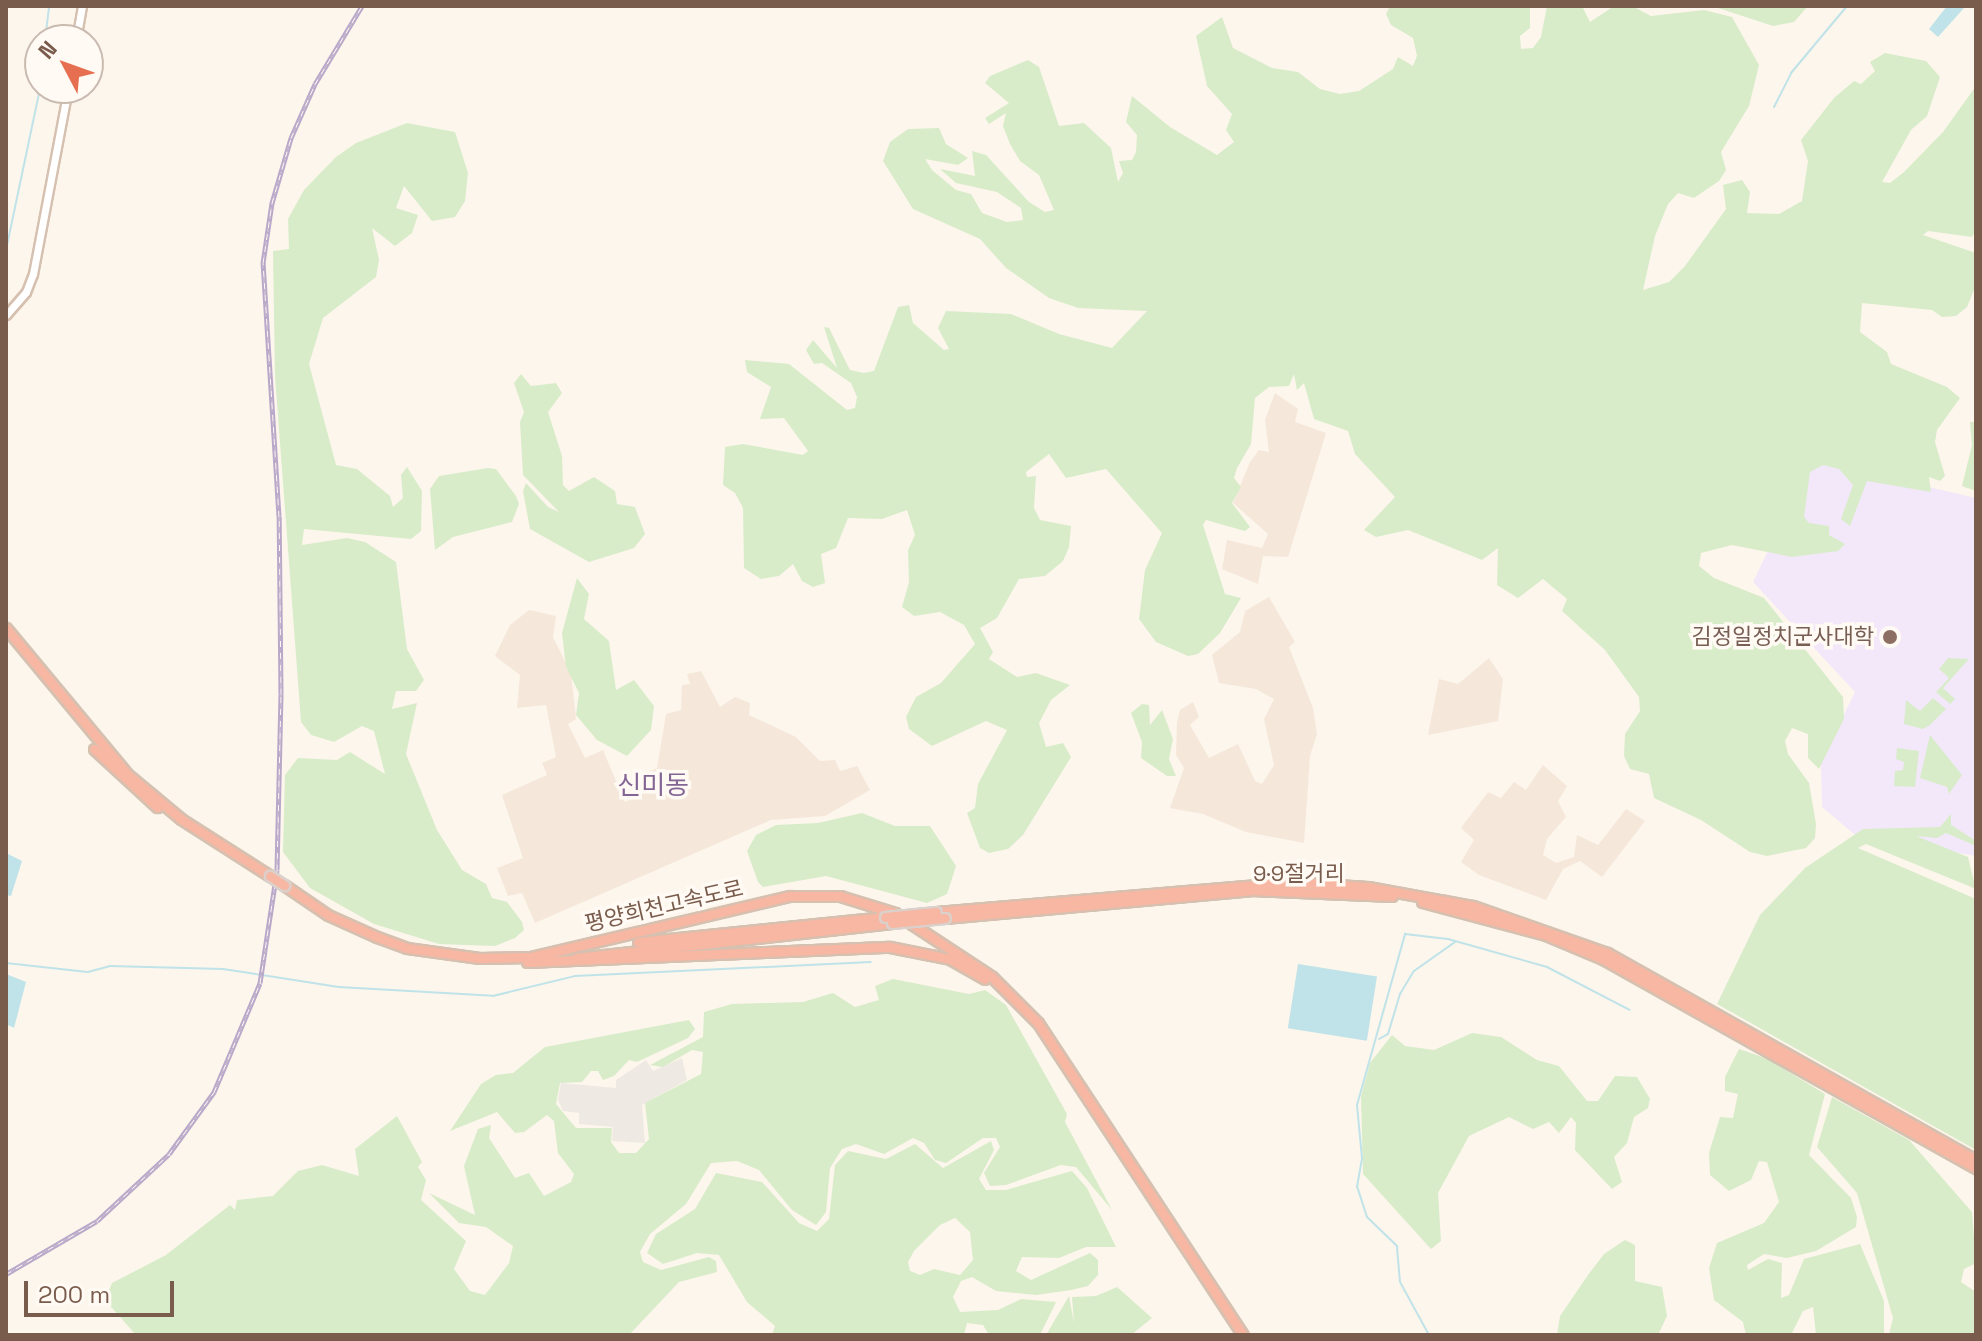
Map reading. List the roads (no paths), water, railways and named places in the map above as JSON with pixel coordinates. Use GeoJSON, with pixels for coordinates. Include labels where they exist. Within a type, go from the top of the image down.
{"type":"FeatureCollection","features":[{"type":"Feature","properties":{"kind":"highway","name":"평양희천고속도로"},"geometry":{"type":"LineString","coordinates":[[6,628],[127,774],[181,819],[346,932],[413,956],[482,964],[890,947],[950,959],[997,987],[1047,1042],[1240,1335]]}},
{"type":"Feature","properties":{"kind":"highway","name":"평양희천고속도로"},"geometry":{"type":"LineString","coordinates":[[6,636],[113,769],[182,827],[269,879]]}},
{"type":"Feature","properties":{"kind":"highway","name":"9·9절거리"},"geometry":{"type":"LineString","coordinates":[[563,949],[1290,882],[1368,887],[1473,906],[1607,953],[1976,1160]]}},
{"type":"Feature","properties":{"kind":"highway","name":"평양희천고속도로"},"geometry":{"type":"LineString","coordinates":[[283,888],[346,925],[407,948],[479,958],[531,957],[759,902],[816,895],[857,900],[895,913],[960,954],[1009,992],[1038,1023],[1240,1335]]}},
{"type":"Feature","properties":{"kind":"highway","name":"9·9절거리"},"geometry":{"type":"LineString","coordinates":[[941,915],[1287,889],[1399,897],[1473,912],[1603,959],[1976,1168]]}},
{"type":"Feature","properties":{"kind":"highway","name":"9·9절거리"},"geometry":{"type":"LineString","coordinates":[[561,961],[612,951],[888,920]]}},
{"type":"Feature","properties":{"kind":"main road"},"geometry":{"type":"LineString","coordinates":[[6,315],[26,292],[33,274],[65,104]]}},
{"type":"Feature","properties":{"kind":"water"},"geometry":{"type":"Polygon","coordinates":[[[1947,6],[1964,8],[1938,37],[1929,29],[1947,6]]]}},
{"type":"Feature","properties":{"kind":"water"},"geometry":{"type":"Polygon","coordinates":[[[6,853],[22,861],[11,896],[6,895],[6,853]]]}},
{"type":"Feature","properties":{"kind":"water"},"geometry":{"type":"Polygon","coordinates":[[[1298,964],[1377,977],[1367,1041],[1288,1028],[1298,964]]]}},
{"type":"Feature","properties":{"kind":"water"},"geometry":{"type":"Polygon","coordinates":[[[6,974],[26,982],[14,1028],[6,1024],[6,974]]]}},
{"type":"Feature","properties":{"kind":"waterway"},"geometry":{"type":"LineString","coordinates":[[47,24],[49,6]]}},
{"type":"Feature","properties":{"kind":"waterway"},"geometry":{"type":"LineString","coordinates":[[1774,107],[1791,73],[1847,6]]}},
{"type":"Feature","properties":{"kind":"waterway"},"geometry":{"type":"LineString","coordinates":[[6,250],[37,104]]}},
{"type":"Feature","properties":{"kind":"waterway"},"geometry":{"type":"LineString","coordinates":[[1429,1335],[1400,1282],[1397,1246],[1367,1217],[1357,1187],[1362,1158],[1357,1105],[1405,934],[1448,939],[1547,967],[1630,1010]]}},
{"type":"Feature","properties":{"kind":"waterway"},"geometry":{"type":"LineString","coordinates":[[1379,1039],[1388,1034],[1400,994],[1414,971],[1455,942]]}},
{"type":"Feature","properties":{"kind":"waterway"},"geometry":{"type":"LineString","coordinates":[[6,963],[88,972],[110,966],[223,969],[339,987],[493,996],[575,976],[871,962]]}},
{"type":"Feature","properties":{"kind":"railway"},"geometry":{"type":"LineString","coordinates":[[6,1274],[97,1221],[169,1154],[214,1092],[260,983],[277,870],[281,694],[279,516],[263,263],[272,203],[291,138],[315,84],[362,6]]}},
{"type":"Feature","properties":{"kind":"place","name":"김정일정치군사대학"},"geometry":{"type":"Point","coordinates":[1890,637]}},
{"type":"Feature","properties":{"kind":"district","name":"신미동"},"geometry":{"type":"Point","coordinates":[653,786]}}]}
